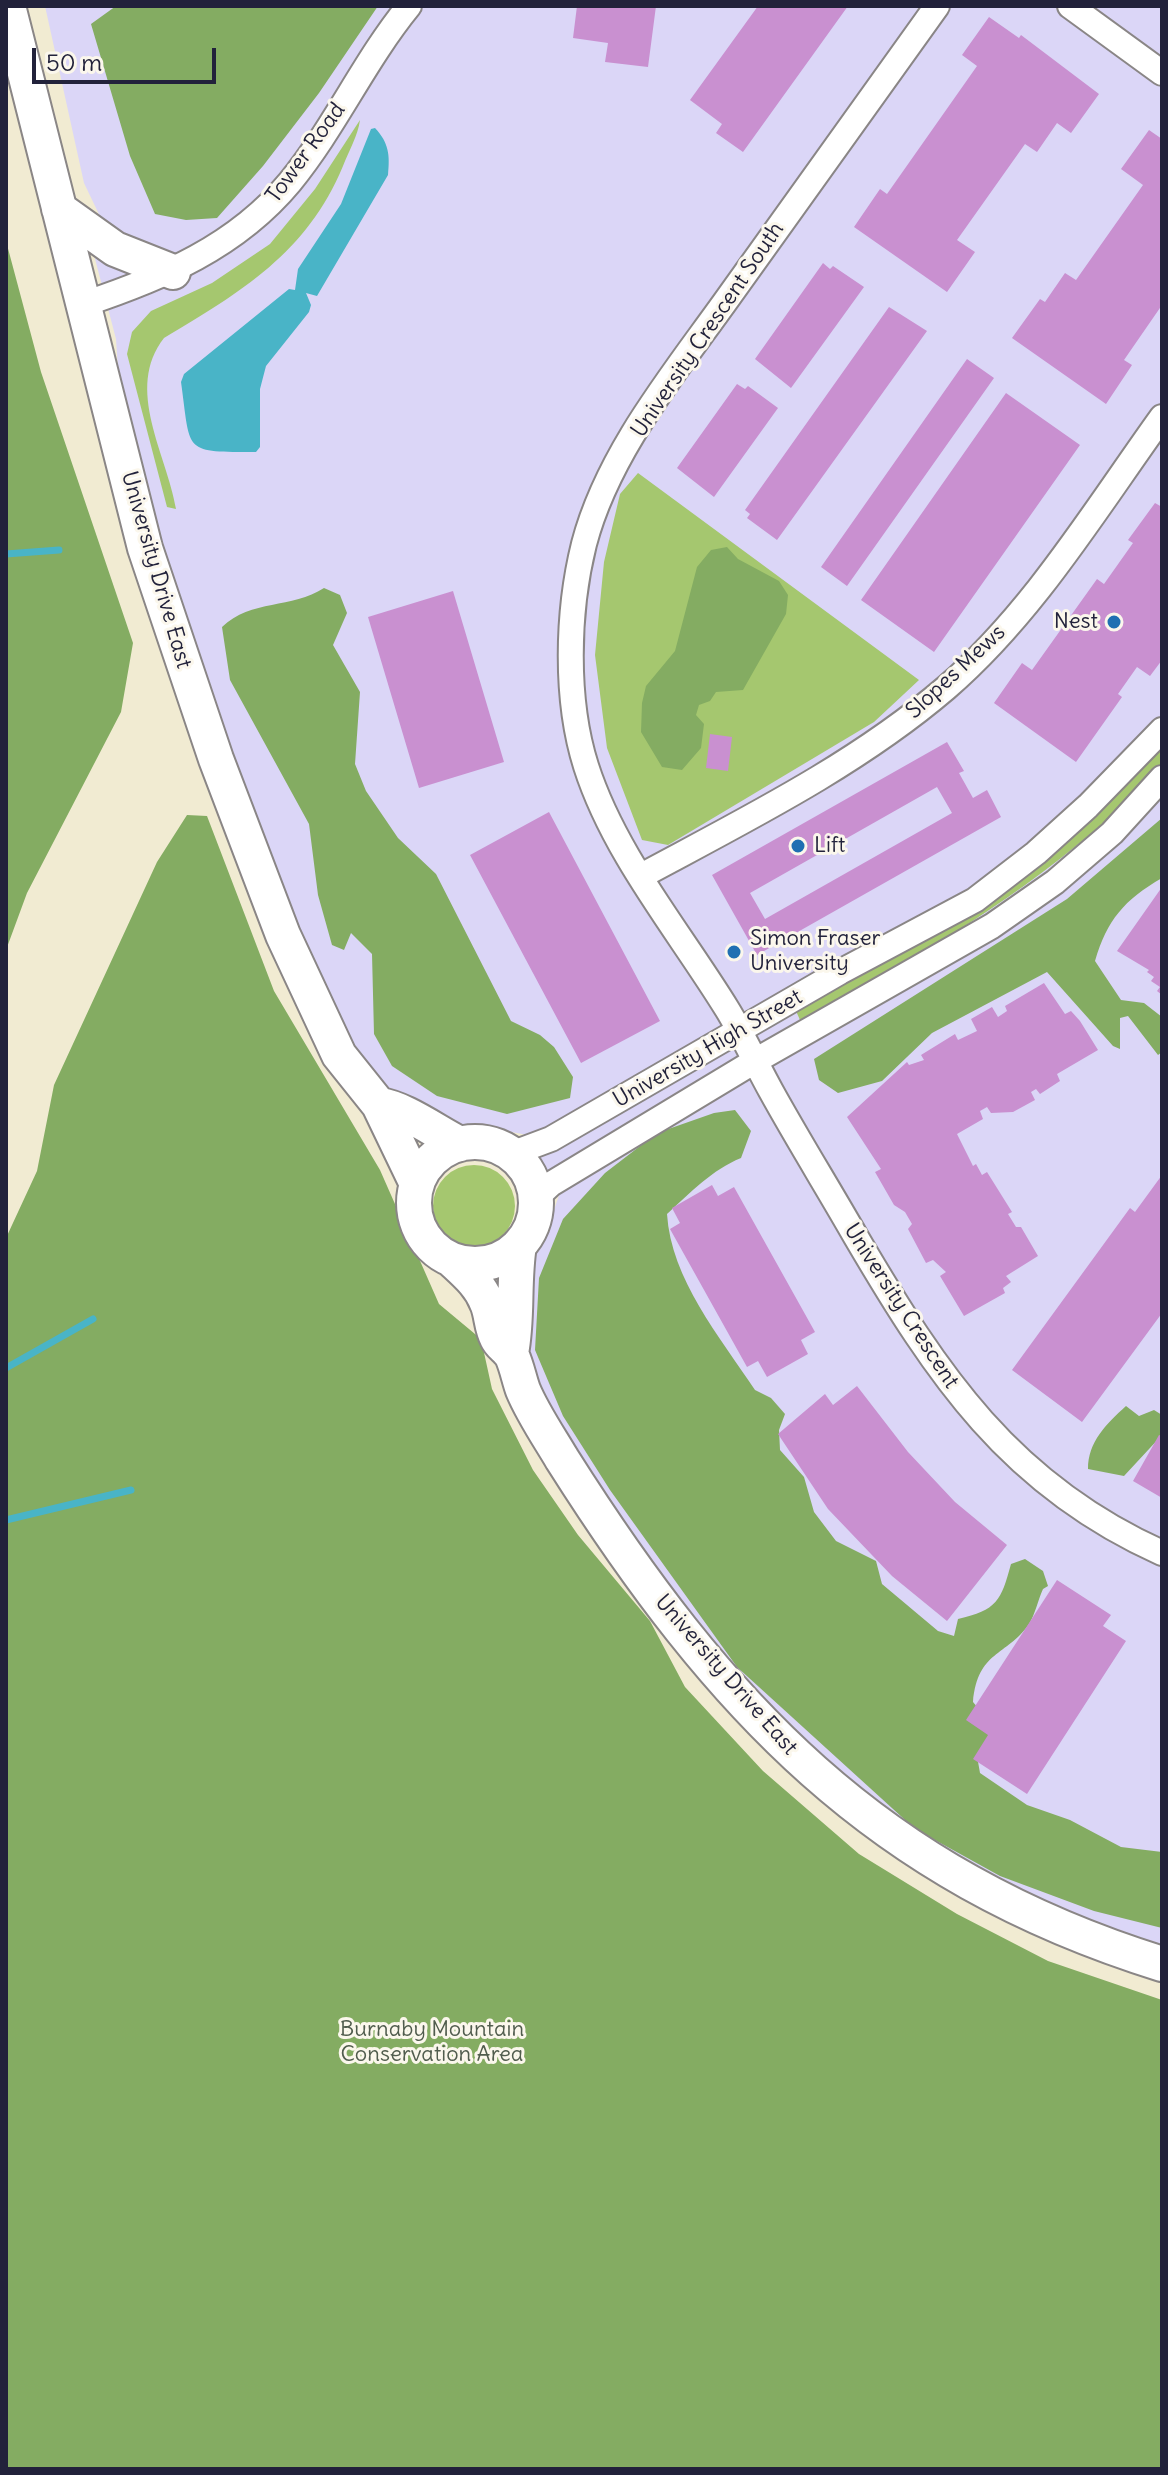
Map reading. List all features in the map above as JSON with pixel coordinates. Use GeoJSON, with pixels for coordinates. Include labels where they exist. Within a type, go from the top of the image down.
{"type":"FeatureCollection","features":[{"type":"Feature","properties":{"kind":"street","name":"University Drive East"},"geometry":{"type":"LineString","coordinates":[[8,6],[145,548],[247,846],[321,1021],[339,1055],[379,1105],[417,1184]]}},
{"type":"Feature","properties":{"kind":"street","name":"Tower Road"},"geometry":{"type":"LineString","coordinates":[[84,304],[173,272],[260,215],[290,182],[384,37],[409,6]]}},
{"type":"Feature","properties":{"kind":"street","name":"University Crescent South"},"geometry":{"type":"LineString","coordinates":[[740,1032],[641,876],[603,810],[586,767],[571,709],[572,630],[584,544],[613,473],[658,395],[937,6]]}},
{"type":"Feature","properties":{"kind":"street"},"geometry":{"type":"LineString","coordinates":[[1070,6],[1162,73]]}},
{"type":"Feature","properties":{"kind":"street"},"geometry":{"type":"LineString","coordinates":[[59,209],[115,249],[173,272]]}},
{"type":"Feature","properties":{"kind":"street","name":"Slopes Mews"},"geometry":{"type":"LineString","coordinates":[[641,876],[801,787],[896,727],[948,686],[1029,601],[1162,417]]}},
{"type":"Feature","properties":{"kind":"street","name":"University High Street"},"geometry":{"type":"LineString","coordinates":[[511,1154],[551,1139],[840,972],[975,900],[1036,853],[1088,806],[1162,730]]}},
{"type":"Feature","properties":{"kind":"street","name":"University High Street"},"geometry":{"type":"LineString","coordinates":[[536,1198],[551,1184],[755,1061],[992,926],[1055,882],[1112,833],[1162,778]]}},
{"type":"Feature","properties":{"kind":"street","name":"University Crescent"},"geometry":{"type":"LineString","coordinates":[[740,1032],[905,1321],[952,1389],[1040,1478],[1086,1511],[1162,1553]]}},
{"type":"Feature","properties":{"kind":"street","name":"University Drive East"},"geometry":{"type":"LineString","coordinates":[[379,1105],[396,1107],[413,1120],[460,1144]]}},
{"type":"Feature","properties":{"kind":"street"},"geometry":{"type":"LineString","coordinates":[[477,1142],[511,1154],[523,1166],[536,1198],[529,1231],[519,1245],[488,1263],[453,1261],[431,1246],[416,1223],[413,1205],[417,1184],[426,1166],[441,1152],[460,1144],[477,1142]]}},
{"type":"Feature","properties":{"kind":"street","name":"University Drive East"},"geometry":{"type":"LineString","coordinates":[[511,1353],[516,1331],[513,1297],[519,1245]]}},
{"type":"Feature","properties":{"kind":"street","name":"University Drive East"},"geometry":{"type":"LineString","coordinates":[[453,1261],[475,1281],[488,1303],[497,1339],[511,1353],[524,1392],[540,1422],[644,1577],[735,1693],[798,1759],[864,1816],[959,1879],[1080,1936],[1162,1964]]}},
{"type":"Feature","properties":{"kind":"shaded area","name":"Simon Fraser University"},"geometry":{"type":"Polygon","coordinates":[[[45,6],[1162,6],[1162,1946],[1103,1929],[1016,1892],[905,1827],[821,1760],[768,1706],[675,1597],[551,1411],[531,1360],[524,1320],[529,1260],[549,1225],[560,1192],[527,1135],[486,1127],[458,1126],[412,1106],[381,1081],[352,1048],[276,882],[165,552],[118,369],[116,339],[94,255],[106,229],[84,183],[45,6]]]}},
{"type":"Feature","properties":{"kind":"green space"},"geometry":{"type":"Polygon","coordinates":[[[116,6],[378,6],[319,93],[263,166],[217,218],[186,220],[155,214],[130,156],[91,24],[116,6]]]}},
{"type":"Feature","properties":{"kind":"green space"},"geometry":{"type":"Polygon","coordinates":[[[360,120],[353,143],[328,196],[291,247],[245,286],[164,338],[153,358],[148,378],[148,400],[176,509],[167,507],[127,354],[132,332],[151,311],[212,283],[270,244],[315,189],[360,120]]]}},
{"type":"Feature","properties":{"kind":"green space"},"geometry":{"type":"Polygon","coordinates":[[[6,241],[41,372],[133,643],[121,712],[27,893],[6,950],[6,241]]]}},
{"type":"Feature","properties":{"kind":"green space"},"geometry":{"type":"Polygon","coordinates":[[[638,473],[919,680],[874,722],[668,845],[642,840],[607,748],[595,655],[604,562],[620,494],[638,473]]]}},
{"type":"Feature","properties":{"kind":"green space"},"geometry":{"type":"Polygon","coordinates":[[[727,547],[738,559],[779,581],[788,595],[786,614],[743,690],[716,692],[710,701],[699,705],[696,715],[704,724],[701,748],[682,770],[662,767],[641,732],[646,686],[675,651],[697,567],[711,550],[727,547]]]}},
{"type":"Feature","properties":{"kind":"green space"},"geometry":{"type":"Polygon","coordinates":[[[324,588],[340,595],[347,613],[333,645],[360,692],[355,764],[366,791],[398,838],[436,874],[511,1021],[540,1035],[554,1047],[573,1077],[570,1098],[507,1114],[437,1096],[392,1066],[374,1034],[372,954],[351,933],[344,950],[332,945],[318,895],[309,824],[230,680],[222,627],[246,612],[312,595],[324,588]]]}},
{"type":"Feature","properties":{"kind":"green space"},"geometry":{"type":"Polygon","coordinates":[[[1162,746],[1162,766],[1096,830],[1060,859],[949,936],[827,1010],[800,1020],[796,1011],[851,978],[1162,746]]]}},
{"type":"Feature","properties":{"kind":"green space","name":"Burnaby Mountain Conservation Area"},"geometry":{"type":"Polygon","coordinates":[[[187,815],[207,816],[274,991],[380,1170],[439,1304],[481,1339],[492,1389],[533,1470],[578,1535],[650,1621],[685,1687],[763,1771],[859,1854],[957,1914],[1048,1961],[1162,2000],[1162,2469],[6,2469],[6,1238],[37,1171],[54,1085],[157,862],[187,815]]]}},
{"type":"Feature","properties":{"kind":"green space"},"geometry":{"type":"Polygon","coordinates":[[[1162,818],[1162,878],[1137,894],[1119,912],[1105,934],[1095,961],[1121,1000],[1144,1003],[1162,1017],[1162,1052],[1158,1055],[1128,1016],[1120,1018],[1120,1049],[1113,1046],[1047,972],[932,1033],[882,1081],[838,1093],[819,1080],[814,1059],[1067,899],[1162,818]]]}},
{"type":"Feature","properties":{"kind":"green space"},"geometry":{"type":"Polygon","coordinates":[[[735,1110],[751,1131],[741,1158],[711,1175],[667,1214],[670,1238],[687,1284],[755,1390],[771,1398],[785,1414],[779,1430],[780,1450],[804,1477],[814,1512],[836,1541],[876,1561],[882,1584],[938,1631],[954,1636],[958,1619],[981,1612],[995,1602],[1004,1587],[1011,1564],[1025,1559],[1043,1571],[1048,1586],[1043,1589],[1029,1624],[987,1663],[976,1685],[973,1702],[989,1721],[993,1743],[977,1756],[980,1773],[1027,1805],[1070,1820],[1121,1847],[1162,1852],[1162,1928],[1094,1911],[1000,1876],[915,1829],[737,1667],[610,1490],[563,1416],[535,1350],[539,1278],[563,1219],[605,1173],[657,1133],[714,1113],[735,1110]]]}},
{"type":"Feature","properties":{"kind":"green space"},"geometry":{"type":"Polygon","coordinates":[[[466,1165],[482,1165],[497,1172],[508,1183],[515,1206],[512,1222],[503,1235],[482,1247],[466,1247],[451,1240],[440,1229],[433,1214],[433,1198],[440,1183],[451,1172],[466,1165]]]}},
{"type":"Feature","properties":{"kind":"green space"},"geometry":{"type":"Polygon","coordinates":[[[1126,1406],[1139,1416],[1154,1410],[1162,1415],[1162,1435],[1124,1476],[1088,1469],[1095,1442],[1126,1406]]]}},
{"type":"Feature","properties":{"kind":"water"},"geometry":{"type":"Polygon","coordinates":[[[375,128],[388,150],[388,175],[317,296],[306,293],[311,305],[309,312],[266,366],[260,389],[260,447],[256,452],[202,449],[194,444],[187,423],[181,382],[184,374],[289,289],[295,290],[298,269],[341,204],[371,129],[375,128]]]}},
{"type":"Feature","properties":{"kind":"building"},"geometry":{"type":"Polygon","coordinates":[[[577,6],[656,6],[648,67],[605,62],[608,43],[573,38],[577,6]]]}},
{"type":"Feature","properties":{"kind":"building"},"geometry":{"type":"Polygon","coordinates":[[[758,6],[848,6],[743,152],[716,133],[722,124],[690,100],[758,6]]]}},
{"type":"Feature","properties":{"kind":"building"},"geometry":{"type":"Polygon","coordinates":[[[989,17],[1019,38],[1021,35],[1099,94],[1071,133],[1057,123],[1037,152],[1025,144],[957,240],[975,252],[947,292],[854,227],[880,189],[887,194],[977,66],[962,55],[989,17]]]}},
{"type":"Feature","properties":{"kind":"building"},"geometry":{"type":"Polygon","coordinates":[[[1149,130],[1162,139],[1162,305],[1124,360],[1132,365],[1106,404],[1012,338],[1040,299],[1045,302],[1065,273],[1076,280],[1143,185],[1121,169],[1149,130]]]}},
{"type":"Feature","properties":{"kind":"building"},"geometry":{"type":"Polygon","coordinates":[[[823,263],[830,269],[833,266],[864,287],[791,388],[755,359],[823,263]]]}},
{"type":"Feature","properties":{"kind":"building"},"geometry":{"type":"Polygon","coordinates":[[[889,307],[927,331],[777,540],[747,518],[750,514],[745,510],[889,307]]]}},
{"type":"Feature","properties":{"kind":"building"},"geometry":{"type":"Polygon","coordinates":[[[967,359],[994,378],[847,586],[821,567],[967,359]]]}},
{"type":"Feature","properties":{"kind":"building"},"geometry":{"type":"Polygon","coordinates":[[[737,384],[745,389],[748,386],[778,408],[714,497],[677,468],[737,384]]]}},
{"type":"Feature","properties":{"kind":"building"},"geometry":{"type":"Polygon","coordinates":[[[1006,393],[1080,445],[934,652],[861,600],[1006,393]]]}},
{"type":"Feature","properties":{"kind":"building","name":"Nest"},"geometry":{"type":"Polygon","coordinates":[[[1155,503],[1162,507],[1162,660],[1150,676],[1137,667],[1118,694],[1122,697],[1076,762],[994,703],[1022,663],[1032,670],[1097,579],[1104,584],[1133,543],[1128,540],[1155,503]]]}},
{"type":"Feature","properties":{"kind":"building"},"geometry":{"type":"Polygon","coordinates":[[[453,591],[504,762],[419,788],[368,617],[453,591]]]}},
{"type":"Feature","properties":{"kind":"building"},"geometry":{"type":"Polygon","coordinates":[[[710,734],[732,737],[728,771],[706,768],[710,734]]]}},
{"type":"Feature","properties":{"kind":"building","name":"Lift"},"geometry":{"type":"Polygon","coordinates":[[[947,742],[964,771],[959,773],[973,798],[987,790],[1001,817],[757,955],[712,875],[947,742]],[[937,787],[750,893],[765,919],[952,813],[937,787]]]}},
{"type":"Feature","properties":{"kind":"building"},"geometry":{"type":"Polygon","coordinates":[[[549,812],[660,1021],[581,1063],[470,855],[549,812]]]}},
{"type":"Feature","properties":{"kind":"building"},"geometry":{"type":"Polygon","coordinates":[[[1162,887],[1162,995],[1157,991],[1160,987],[1151,981],[1154,977],[1147,972],[1149,970],[1117,951],[1162,887]]]}},
{"type":"Feature","properties":{"kind":"building"},"geometry":{"type":"Polygon","coordinates":[[[1044,983],[1065,1014],[1071,1011],[1080,1021],[1098,1050],[1057,1074],[1060,1081],[1040,1094],[1036,1089],[1031,1092],[1035,1100],[1013,1112],[991,1113],[987,1107],[980,1111],[983,1119],[957,1134],[973,1166],[976,1164],[982,1175],[987,1172],[1012,1212],[1008,1214],[1016,1227],[1021,1227],[1038,1256],[1006,1276],[1011,1282],[1003,1288],[1005,1293],[964,1316],[940,1276],[946,1272],[933,1260],[926,1263],[908,1229],[912,1224],[905,1212],[894,1205],[875,1172],[881,1169],[847,1117],[907,1062],[909,1065],[924,1060],[921,1055],[955,1034],[958,1040],[977,1031],[971,1019],[992,1007],[998,1017],[1007,1011],[1005,1006],[1044,983]]]}},
{"type":"Feature","properties":{"kind":"building"},"geometry":{"type":"Polygon","coordinates":[[[1162,1175],[1162,1313],[1082,1422],[1012,1370],[1130,1208],[1135,1212],[1162,1175]]]}},
{"type":"Feature","properties":{"kind":"building"},"geometry":{"type":"Polygon","coordinates":[[[712,1185],[718,1196],[734,1187],[815,1332],[801,1340],[808,1354],[767,1377],[758,1361],[747,1367],[670,1229],[680,1223],[672,1208],[712,1185]]]}},
{"type":"Feature","properties":{"kind":"building"},"geometry":{"type":"Polygon","coordinates":[[[857,1386],[908,1452],[955,1502],[1007,1545],[947,1621],[892,1576],[828,1509],[778,1434],[825,1394],[833,1405],[857,1386]]]}},
{"type":"Feature","properties":{"kind":"building"},"geometry":{"type":"Polygon","coordinates":[[[1159,1435],[1162,1436],[1162,1498],[1133,1481],[1159,1435]]]}},
{"type":"Feature","properties":{"kind":"building"},"geometry":{"type":"Polygon","coordinates":[[[1057,1580],[1111,1615],[1103,1626],[1126,1641],[1027,1794],[973,1759],[988,1735],[966,1720],[1057,1580]]]}},
{"type":"Feature","properties":{"kind":"waterway"},"geometry":{"type":"LineString","coordinates":[[6,554],[59,550]]}},
{"type":"Feature","properties":{"kind":"waterway"},"geometry":{"type":"LineString","coordinates":[[6,1368],[93,1319]]}},
{"type":"Feature","properties":{"kind":"waterway"},"geometry":{"type":"LineString","coordinates":[[6,1520],[131,1490]]}},
{"type":"Feature","properties":{"kind":"place","name":"Nest"},"geometry":{"type":"Point","coordinates":[1114,622]}},
{"type":"Feature","properties":{"kind":"place","name":"Lift"},"geometry":{"type":"Point","coordinates":[798,846]}},
{"type":"Feature","properties":{"kind":"place","name":"Simon Fraser University"},"geometry":{"type":"Point","coordinates":[734,952]}}]}
